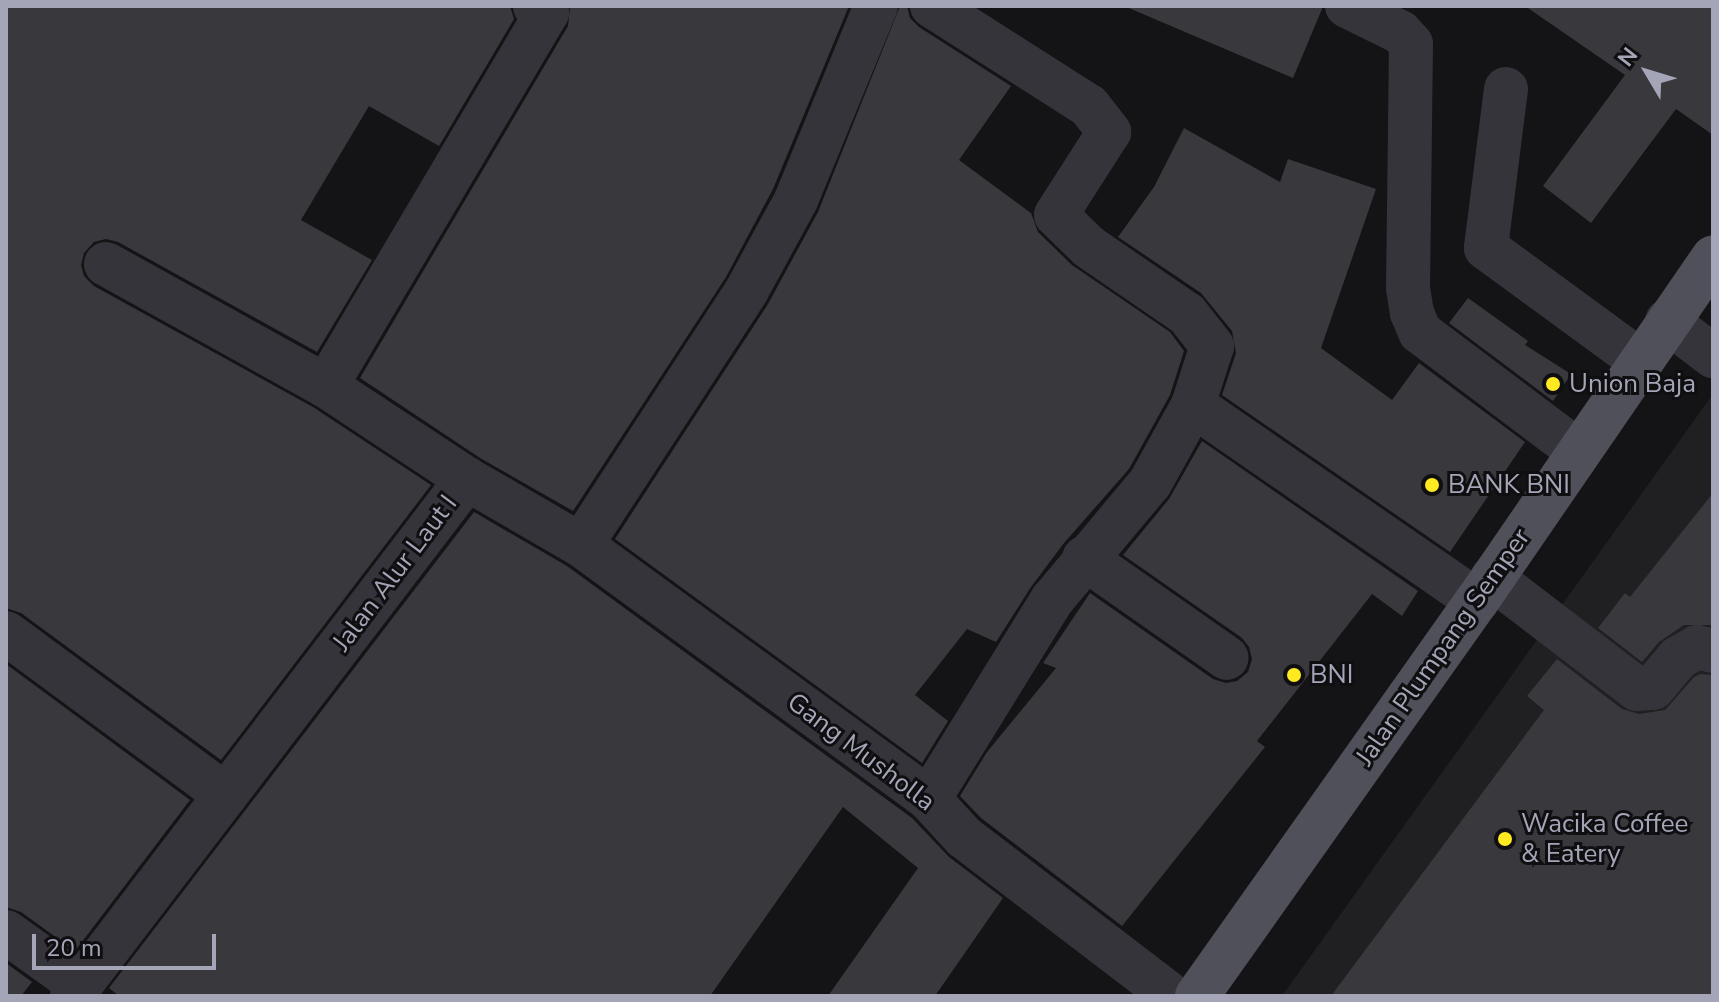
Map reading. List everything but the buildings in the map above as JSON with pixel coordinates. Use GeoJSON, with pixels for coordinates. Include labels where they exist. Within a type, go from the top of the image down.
{"type":"FeatureCollection","features":[{"type":"Feature","properties":{"kind":"main road","name":"Jalan Plumpang Semper"},"geometry":{"type":"LineString","coordinates":[[1197,996],[1484,590],[1713,257]]}},
{"type":"Feature","properties":{"kind":"street"},"geometry":{"type":"LineString","coordinates":[[581,545],[738,304],[796,200],[876,6]]}},
{"type":"Feature","properties":{"kind":"street"},"geometry":{"type":"LineString","coordinates":[[929,799],[1052,600],[1084,558],[1150,483],[1193,405],[1212,346],[1187,314],[1089,247],[1056,215],[1109,132],[1089,106],[932,6]]}},
{"type":"Feature","properties":{"kind":"street"},"geometry":{"type":"LineString","coordinates":[[1347,6],[1400,32],[1411,44],[1408,288],[1412,313],[1420,332],[1578,451]]}},
{"type":"Feature","properties":{"kind":"street"},"geometry":{"type":"LineString","coordinates":[[326,386],[544,8]]}},
{"type":"Feature","properties":{"kind":"street"},"geometry":{"type":"LineString","coordinates":[[1506,89],[1486,248],[1642,362]]}},
{"type":"Feature","properties":{"kind":"street"},"geometry":{"type":"LineString","coordinates":[[106,264],[326,386],[467,479]]}},
{"type":"Feature","properties":{"kind":"street"},"geometry":{"type":"LineString","coordinates":[[1667,321],[1713,356]]}},
{"type":"Feature","properties":{"kind":"street"},"geometry":{"type":"LineString","coordinates":[[1193,405],[1637,689],[1653,688],[1678,658],[1697,647],[1713,651]]}},
{"type":"Feature","properties":{"kind":"street","name":"Jalan Alur Laut I"},"geometry":{"type":"LineString","coordinates":[[76,990],[467,479],[581,545]]}},
{"type":"Feature","properties":{"kind":"street","name":"Gang Musholla"},"geometry":{"type":"LineString","coordinates":[[581,545],[929,799],[964,837],[1172,996]]}},
{"type":"Feature","properties":{"kind":"street"},"geometry":{"type":"LineString","coordinates":[[1084,558],[1227,658]]}},
{"type":"Feature","properties":{"kind":"street"},"geometry":{"type":"LineString","coordinates":[[6,633],[226,795]]}},
{"type":"Feature","properties":{"kind":"street"},"geometry":{"type":"LineString","coordinates":[[6,932],[76,990]]}},
{"type":"Feature","properties":{"kind":"shaded area"},"geometry":{"type":"Polygon","coordinates":[[[1713,394],[1713,996],[1282,996],[1713,394]]]}},
{"type":"Feature","properties":{"kind":"place","name":"Union Baja"},"geometry":{"type":"Point","coordinates":[1553,384]}},
{"type":"Feature","properties":{"kind":"place","name":"BANK BNI"},"geometry":{"type":"Point","coordinates":[1432,485]}},
{"type":"Feature","properties":{"kind":"place","name":"BNI"},"geometry":{"type":"Point","coordinates":[1294,675]}},
{"type":"Feature","properties":{"kind":"place","name":"Wacika Coffee & Eatery"},"geometry":{"type":"Point","coordinates":[1505,839]}}]}
